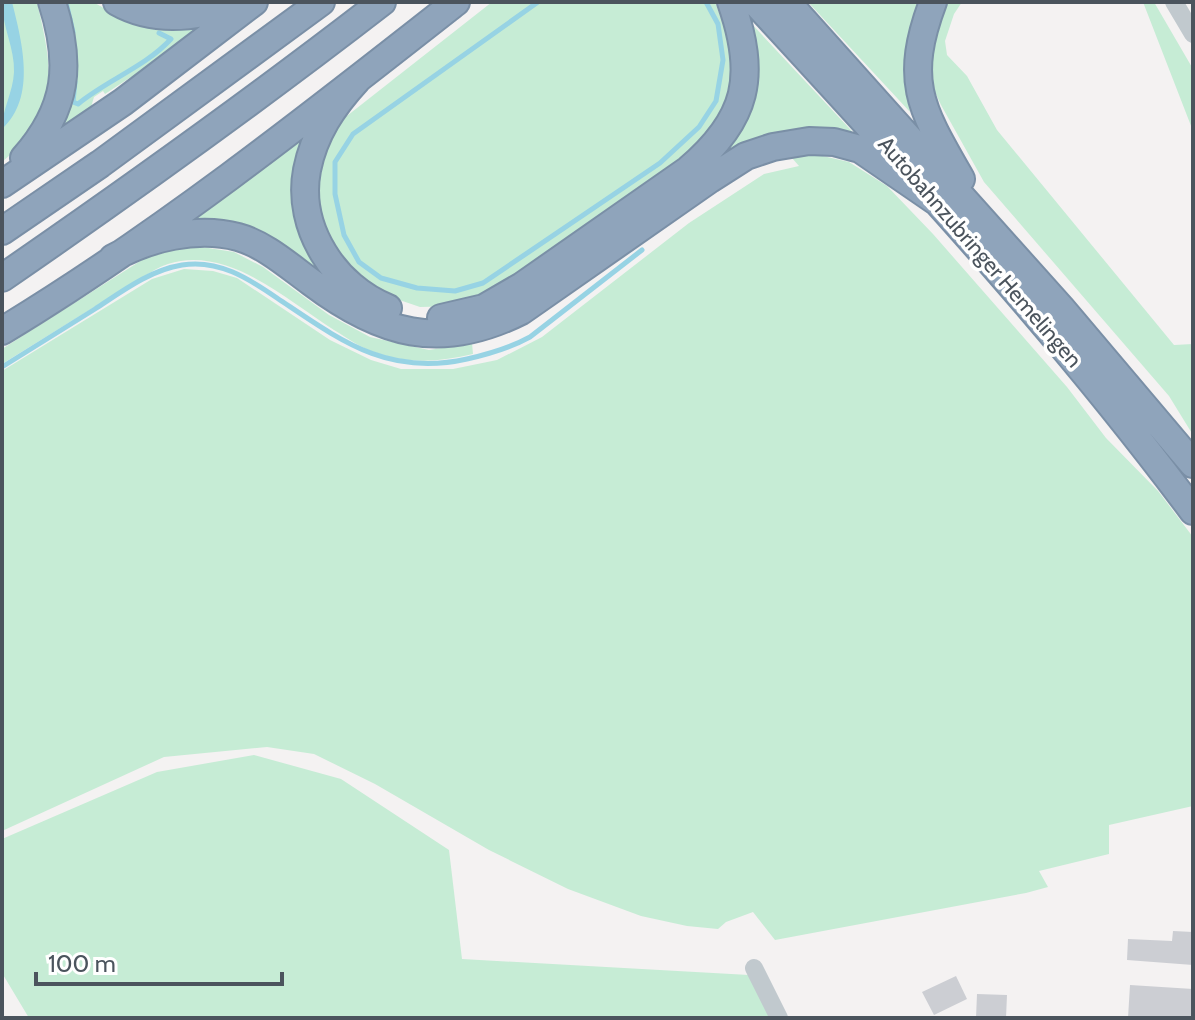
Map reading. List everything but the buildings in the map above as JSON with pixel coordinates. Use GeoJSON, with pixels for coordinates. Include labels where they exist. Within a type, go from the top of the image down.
{"type":"FeatureCollection","features":[{"type":"Feature","properties":{"kind":"highway"},"geometry":{"type":"LineString","coordinates":[[2,183],[53,119],[61,89],[64,59],[60,28],[52,2]]}},
{"type":"Feature","properties":{"kind":"highway"},"geometry":{"type":"LineString","coordinates":[[117,2],[141,12],[184,16],[209,13],[240,2]]}},
{"type":"Feature","properties":{"kind":"highway"},"geometry":{"type":"LineString","coordinates":[[2,183],[123,102],[254,2]]}},
{"type":"Feature","properties":{"kind":"highway"},"geometry":{"type":"LineString","coordinates":[[2,231],[100,164],[321,2]]}},
{"type":"Feature","properties":{"kind":"highway"},"geometry":{"type":"LineString","coordinates":[[2,278],[129,191],[382,2]]}},
{"type":"Feature","properties":{"kind":"highway"},"geometry":{"type":"LineString","coordinates":[[2,331],[113,258],[357,80],[456,2]]}},
{"type":"Feature","properties":{"kind":"highway"},"geometry":{"type":"LineString","coordinates":[[357,80],[329,113],[316,139],[306,172],[307,202],[313,230],[325,258],[345,281],[369,301],[426,320],[446,318],[484,308],[522,286],[688,170],[712,149],[735,118],[744,84],[746,53],[731,2]]}},
{"type":"Feature","properties":{"kind":"highway","name":"Autobahnzubringer Hemelingen"},"geometry":{"type":"LineString","coordinates":[[755,2],[940,204],[1110,402],[1193,511]]}},
{"type":"Feature","properties":{"kind":"highway","name":"Autobahnzubringer Hemelingen"},"geometry":{"type":"LineString","coordinates":[[787,2],[986,224],[1193,464]]}},
{"type":"Feature","properties":{"kind":"highway"},"geometry":{"type":"LineString","coordinates":[[933,2],[921,35],[917,62],[919,94],[927,119],[986,224]]}},
{"type":"Feature","properties":{"kind":"highway"},"geometry":{"type":"LineString","coordinates":[[113,258],[152,240],[210,234],[238,237],[266,251],[332,298],[384,325],[422,334],[457,333],[493,325],[521,311],[710,179],[746,156],[773,147],[809,141],[834,142],[860,149],[940,204]]}},
{"type":"Feature","properties":{"kind":"street"},"geometry":{"type":"LineString","coordinates":[[1174,2],[1193,34]]}},
{"type":"Feature","properties":{"kind":"street"},"geometry":{"type":"LineString","coordinates":[[754,968],[779,1018]]}},
{"type":"Feature","properties":{"kind":"green space"},"geometry":{"type":"Polygon","coordinates":[[[2,2],[37,2],[49,71],[45,105],[39,121],[26,140],[2,162],[2,2]]]}},
{"type":"Feature","properties":{"kind":"green space"},"geometry":{"type":"Polygon","coordinates":[[[60,2],[93,2],[127,21],[155,27],[207,26],[137,79],[131,77],[105,94],[103,91],[94,97],[89,114],[51,139],[60,2]]]}},
{"type":"Feature","properties":{"kind":"green space"},"geometry":{"type":"Polygon","coordinates":[[[492,2],[715,2],[730,42],[732,88],[720,121],[676,168],[482,297],[459,306],[420,307],[376,292],[348,269],[327,241],[318,205],[319,169],[325,145],[343,119],[492,2]]]}},
{"type":"Feature","properties":{"kind":"green space"},"geometry":{"type":"Polygon","coordinates":[[[808,2],[920,2],[906,56],[910,112],[808,2]]]}},
{"type":"Feature","properties":{"kind":"green space"},"geometry":{"type":"Polygon","coordinates":[[[948,2],[962,2],[954,14],[945,41],[947,55],[967,76],[997,130],[1174,345],[1193,344],[1193,435],[1169,396],[984,182],[929,79],[932,40],[948,2]]]}},
{"type":"Feature","properties":{"kind":"green space"},"geometry":{"type":"Polygon","coordinates":[[[1143,2],[1154,2],[1193,69],[1193,131],[1143,2]]]}},
{"type":"Feature","properties":{"kind":"green space"},"geometry":{"type":"Polygon","coordinates":[[[749,21],[863,143],[707,167],[724,149],[749,21]]]}},
{"type":"Feature","properties":{"kind":"green space"},"geometry":{"type":"Polygon","coordinates":[[[311,120],[300,163],[333,286],[315,276],[171,229],[311,120]]]}},
{"type":"Feature","properties":{"kind":"green space"},"geometry":{"type":"Polygon","coordinates":[[[814,154],[849,162],[887,186],[1067,387],[1106,438],[1158,491],[1193,537],[1193,806],[1109,825],[1109,854],[1039,871],[1048,887],[775,940],[753,912],[726,922],[718,929],[687,926],[641,916],[568,889],[489,850],[375,784],[314,754],[267,747],[164,757],[2,831],[2,371],[152,279],[184,269],[213,271],[237,278],[330,340],[371,360],[401,369],[453,369],[497,360],[542,337],[689,223],[764,174],[799,166],[792,158],[814,154]]]}},
{"type":"Feature","properties":{"kind":"green space"},"geometry":{"type":"Polygon","coordinates":[[[202,247],[234,252],[263,267],[329,315],[370,337],[429,350],[472,343],[473,354],[425,361],[377,353],[349,339],[256,279],[213,262],[190,260],[154,270],[2,364],[2,349],[145,258],[180,248],[202,247]]]}},
{"type":"Feature","properties":{"kind":"green space"},"geometry":{"type":"Polygon","coordinates":[[[254,755],[341,779],[449,850],[462,959],[749,975],[771,1018],[29,1018],[2,973],[2,839],[157,772],[254,755]]]}},
{"type":"Feature","properties":{"kind":"water"},"geometry":{"type":"Polygon","coordinates":[[[2,2],[12,2],[24,68],[20,101],[2,129],[14,72],[2,2]]]}},
{"type":"Feature","properties":{"kind":"waterway"},"geometry":{"type":"LineString","coordinates":[[66,2],[73,32]]}},
{"type":"Feature","properties":{"kind":"waterway"},"geometry":{"type":"LineString","coordinates":[[538,2],[353,134],[335,162],[335,194],[344,235],[359,262],[381,278],[417,288],[455,291],[483,283],[660,163],[699,127],[716,101],[723,60],[718,24],[706,2]]}},
{"type":"Feature","properties":{"kind":"waterway"},"geometry":{"type":"LineString","coordinates":[[75,82],[73,102],[78,104],[150,58],[171,39],[159,33]]}},
{"type":"Feature","properties":{"kind":"waterway"},"geometry":{"type":"LineString","coordinates":[[2,367],[136,282],[170,268],[195,264],[220,268],[244,277],[344,341],[388,359],[412,363],[467,359],[530,337],[642,250]]}}]}
